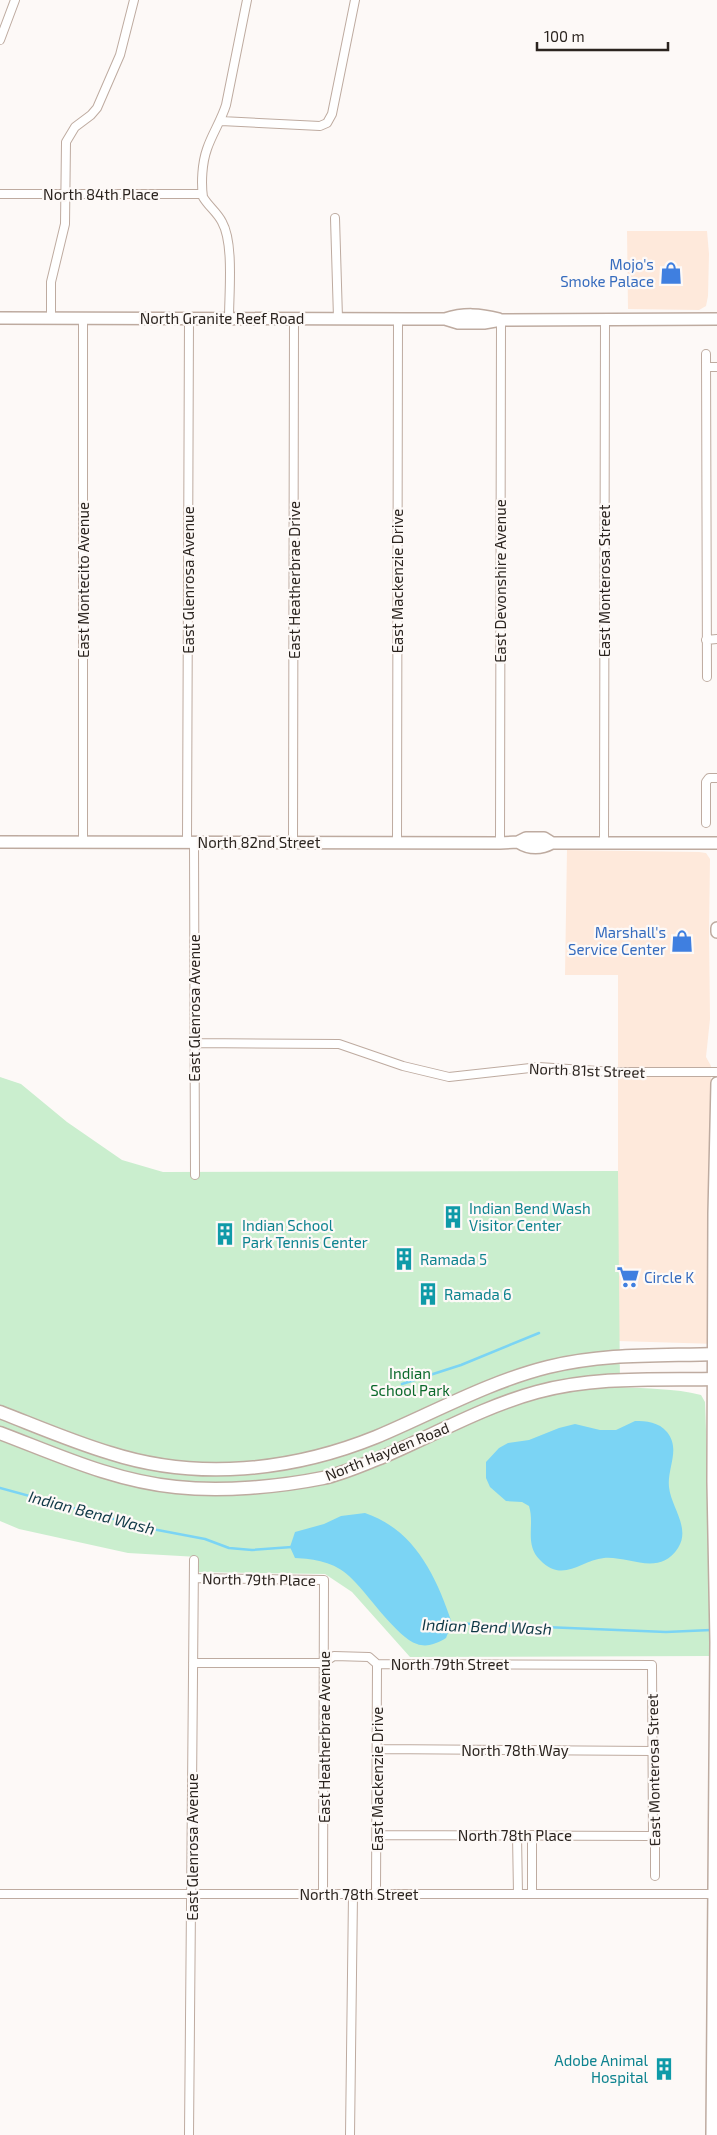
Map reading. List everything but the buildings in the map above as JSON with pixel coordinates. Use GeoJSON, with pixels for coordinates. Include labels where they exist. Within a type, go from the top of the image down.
{"type":"FeatureCollection","features":[{"type":"Feature","properties":{"kind":"main road","name":"North Hayden Road"},"geometry":{"type":"LineString","coordinates":[[0,1412],[102,1451],[146,1462],[213,1469],[267,1466],[316,1458],[353,1446],[498,1384],[548,1367],[614,1356],[715,1354]]}},
{"type":"Feature","properties":{"kind":"main road","name":"North Hayden Road"},"geometry":{"type":"LineString","coordinates":[[0,1433],[116,1476],[177,1487],[242,1488],[324,1478],[381,1457],[512,1400],[549,1389],[624,1378],[715,1379]]}},
{"type":"Feature","properties":{"kind":"street"},"geometry":{"type":"LineString","coordinates":[[0,40],[14,0]]}},
{"type":"Feature","properties":{"kind":"street"},"geometry":{"type":"LineString","coordinates":[[51,318],[51,282],[64,224],[65,152],[68,136],[75,127],[97,108],[120,55],[134,0]]}},
{"type":"Feature","properties":{"kind":"street"},"geometry":{"type":"LineString","coordinates":[[229,318],[229,248],[227,232],[222,221],[202,194],[206,150],[221,121],[226,105],[247,0]]}},
{"type":"Feature","properties":{"kind":"street"},"geometry":{"type":"LineString","coordinates":[[221,121],[320,126],[327,123],[332,114],[355,0]]}},
{"type":"Feature","properties":{"kind":"street","name":"North 84th Place"},"geometry":{"type":"LineString","coordinates":[[0,194],[202,194]]}},
{"type":"Feature","properties":{"kind":"street"},"geometry":{"type":"LineString","coordinates":[[335,218],[338,318]]}},
{"type":"Feature","properties":{"kind":"street","name":"North Granite Reef Road"},"geometry":{"type":"LineString","coordinates":[[0,318],[445,319],[458,323],[484,323],[501,320],[717,319]]}},
{"type":"Feature","properties":{"kind":"street","name":"East Montecito Avenue"},"geometry":{"type":"LineString","coordinates":[[83,318],[83,842]]}},
{"type":"Feature","properties":{"kind":"street","name":"East Glenrosa Avenue"},"geometry":{"type":"LineString","coordinates":[[188,318],[194,1175]]}},
{"type":"Feature","properties":{"kind":"street","name":"East Heatherbrae Drive"},"geometry":{"type":"LineString","coordinates":[[294,318],[294,842]]}},
{"type":"Feature","properties":{"kind":"street","name":"East Mackenzie Drive"},"geometry":{"type":"LineString","coordinates":[[397,842],[398,319]]}},
{"type":"Feature","properties":{"kind":"street","name":"East Monterosa Street"},"geometry":{"type":"LineString","coordinates":[[604,843],[605,319]]}},
{"type":"Feature","properties":{"kind":"street","name":"East Devonshire Avenue"},"geometry":{"type":"LineString","coordinates":[[500,843],[501,320]]}},
{"type":"Feature","properties":{"kind":"street"},"geometry":{"type":"LineString","coordinates":[[706,354],[707,677]]}},
{"type":"Feature","properties":{"kind":"street"},"geometry":{"type":"LineString","coordinates":[[706,366],[717,366]]}},
{"type":"Feature","properties":{"kind":"street"},"geometry":{"type":"LineString","coordinates":[[706,640],[717,639]]}},
{"type":"Feature","properties":{"kind":"street"},"geometry":{"type":"LineString","coordinates":[[706,823],[706,782],[709,778],[717,778]]}},
{"type":"Feature","properties":{"kind":"street","name":"North 82nd Street"},"geometry":{"type":"LineString","coordinates":[[0,842],[518,842],[526,847],[545,847],[552,843],[717,843]]}},
{"type":"Feature","properties":{"kind":"street","name":"North 81st Street"},"geometry":{"type":"LineString","coordinates":[[194,1043],[339,1044],[403,1066],[449,1077],[540,1067],[613,1072],[717,1072]]}},
{"type":"Feature","properties":{"kind":"street"},"geometry":{"type":"LineString","coordinates":[[712,2135],[716,1642],[714,1185],[717,1083]]}},
{"type":"Feature","properties":{"kind":"street","name":"East Glenrosa Avenue"},"geometry":{"type":"LineString","coordinates":[[189,2135],[194,1560]]}},
{"type":"Feature","properties":{"kind":"street","name":"North 79th Place"},"geometry":{"type":"LineString","coordinates":[[194,1578],[324,1580]]}},
{"type":"Feature","properties":{"kind":"street","name":"East Heatherbrae Avenue"},"geometry":{"type":"LineString","coordinates":[[323,1894],[324,1580]]}},
{"type":"Feature","properties":{"kind":"street","name":"North 79th Street"},"geometry":{"type":"LineString","coordinates":[[193,1663],[324,1663],[334,1656],[369,1657],[377,1664],[652,1665]]}},
{"type":"Feature","properties":{"kind":"street","name":"East Mackenzie Drive"},"geometry":{"type":"LineString","coordinates":[[376,1894],[377,1664]]}},
{"type":"Feature","properties":{"kind":"street","name":"East Monterosa Street"},"geometry":{"type":"LineString","coordinates":[[652,1665],[655,1876]]}},
{"type":"Feature","properties":{"kind":"street","name":"North 78th Way"},"geometry":{"type":"LineString","coordinates":[[377,1749],[653,1751]]}},
{"type":"Feature","properties":{"kind":"street","name":"North 78th Place"},"geometry":{"type":"LineString","coordinates":[[377,1835],[653,1836]]}},
{"type":"Feature","properties":{"kind":"street"},"geometry":{"type":"LineString","coordinates":[[532,1835],[532,1894]]}},
{"type":"Feature","properties":{"kind":"street"},"geometry":{"type":"LineString","coordinates":[[517,1836],[518,1894]]}},
{"type":"Feature","properties":{"kind":"street","name":"North 78th Street"},"geometry":{"type":"LineString","coordinates":[[0,1894],[715,1894]]}},
{"type":"Feature","properties":{"kind":"street"},"geometry":{"type":"LineString","coordinates":[[350,2135],[353,1894]]}},
{"type":"Feature","properties":{"kind":"shaded area"},"geometry":{"type":"Polygon","coordinates":[[[627,231],[707,231],[709,254],[706,306],[699,310],[628,309],[627,231]]]}},
{"type":"Feature","properties":{"kind":"shaded area"},"geometry":{"type":"Polygon","coordinates":[[[567,850],[699,852],[706,853],[710,859],[710,1019],[706,1057],[711,1066],[717,1344],[618,1341],[618,975],[565,975],[567,850]]]}},
{"type":"Feature","properties":{"kind":"green space","name":"Indian School Park"},"geometry":{"type":"Polygon","coordinates":[[[0,1077],[21,1084],[67,1122],[122,1160],[163,1172],[618,1171],[620,1387],[691,1393],[701,1395],[705,1402],[710,1541],[710,1656],[410,1657],[352,1592],[325,1574],[198,1572],[198,1557],[128,1553],[19,1529],[0,1521],[0,1077]]]}},
{"type":"Feature","properties":{"kind":"water"},"geometry":{"type":"Polygon","coordinates":[[[635,1421],[656,1424],[664,1429],[671,1438],[673,1452],[669,1487],[681,1525],[682,1533],[678,1548],[670,1557],[662,1562],[644,1563],[604,1558],[572,1569],[556,1570],[548,1567],[535,1554],[532,1547],[529,1506],[522,1502],[506,1501],[490,1487],[486,1478],[486,1462],[499,1448],[508,1443],[529,1440],[559,1428],[575,1424],[600,1430],[616,1430],[635,1421]]]}},
{"type":"Feature","properties":{"kind":"water"},"geometry":{"type":"Polygon","coordinates":[[[365,1513],[397,1531],[410,1543],[431,1572],[452,1623],[446,1638],[428,1645],[417,1644],[409,1640],[391,1624],[356,1583],[343,1571],[324,1562],[295,1558],[290,1547],[295,1532],[324,1524],[341,1516],[365,1513]]]}},
{"type":"Feature","properties":{"kind":"waterway"},"geometry":{"type":"LineString","coordinates":[[402,1384],[461,1365],[539,1333]]}},
{"type":"Feature","properties":{"kind":"waterway","name":"Indian Bend Wash"},"geometry":{"type":"LineString","coordinates":[[0,1488],[147,1528],[205,1539],[229,1548],[252,1550],[292,1547]]}},
{"type":"Feature","properties":{"kind":"waterway","name":"Indian Bend Wash"},"geometry":{"type":"LineString","coordinates":[[450,1623],[666,1632],[711,1630]]}},
{"type":"Feature","properties":{"kind":"place","name":"Mojo's Smoke Palace"},"geometry":{"type":"Point","coordinates":[671,273]}},
{"type":"Feature","properties":{"kind":"place","name":"Marshall's Service Center"},"geometry":{"type":"Point","coordinates":[682,941]}},
{"type":"Feature","properties":{"kind":"place","name":"Indian Bend Wash Visitor Center"},"geometry":{"type":"Point","coordinates":[453,1217]}},
{"type":"Feature","properties":{"kind":"place","name":"Indian School Park Tennis Center"},"geometry":{"type":"Point","coordinates":[225,1234]}},
{"type":"Feature","properties":{"kind":"place","name":"Ramada 5"},"geometry":{"type":"Point","coordinates":[404,1259]}},
{"type":"Feature","properties":{"kind":"place","name":"Circle K"},"geometry":{"type":"Point","coordinates":[628,1277]}},
{"type":"Feature","properties":{"kind":"place","name":"Ramada 6"},"geometry":{"type":"Point","coordinates":[428,1294]}},
{"type":"Feature","properties":{"kind":"place","name":"Adobe Animal Hospital"},"geometry":{"type":"Point","coordinates":[664,2069]}}]}
